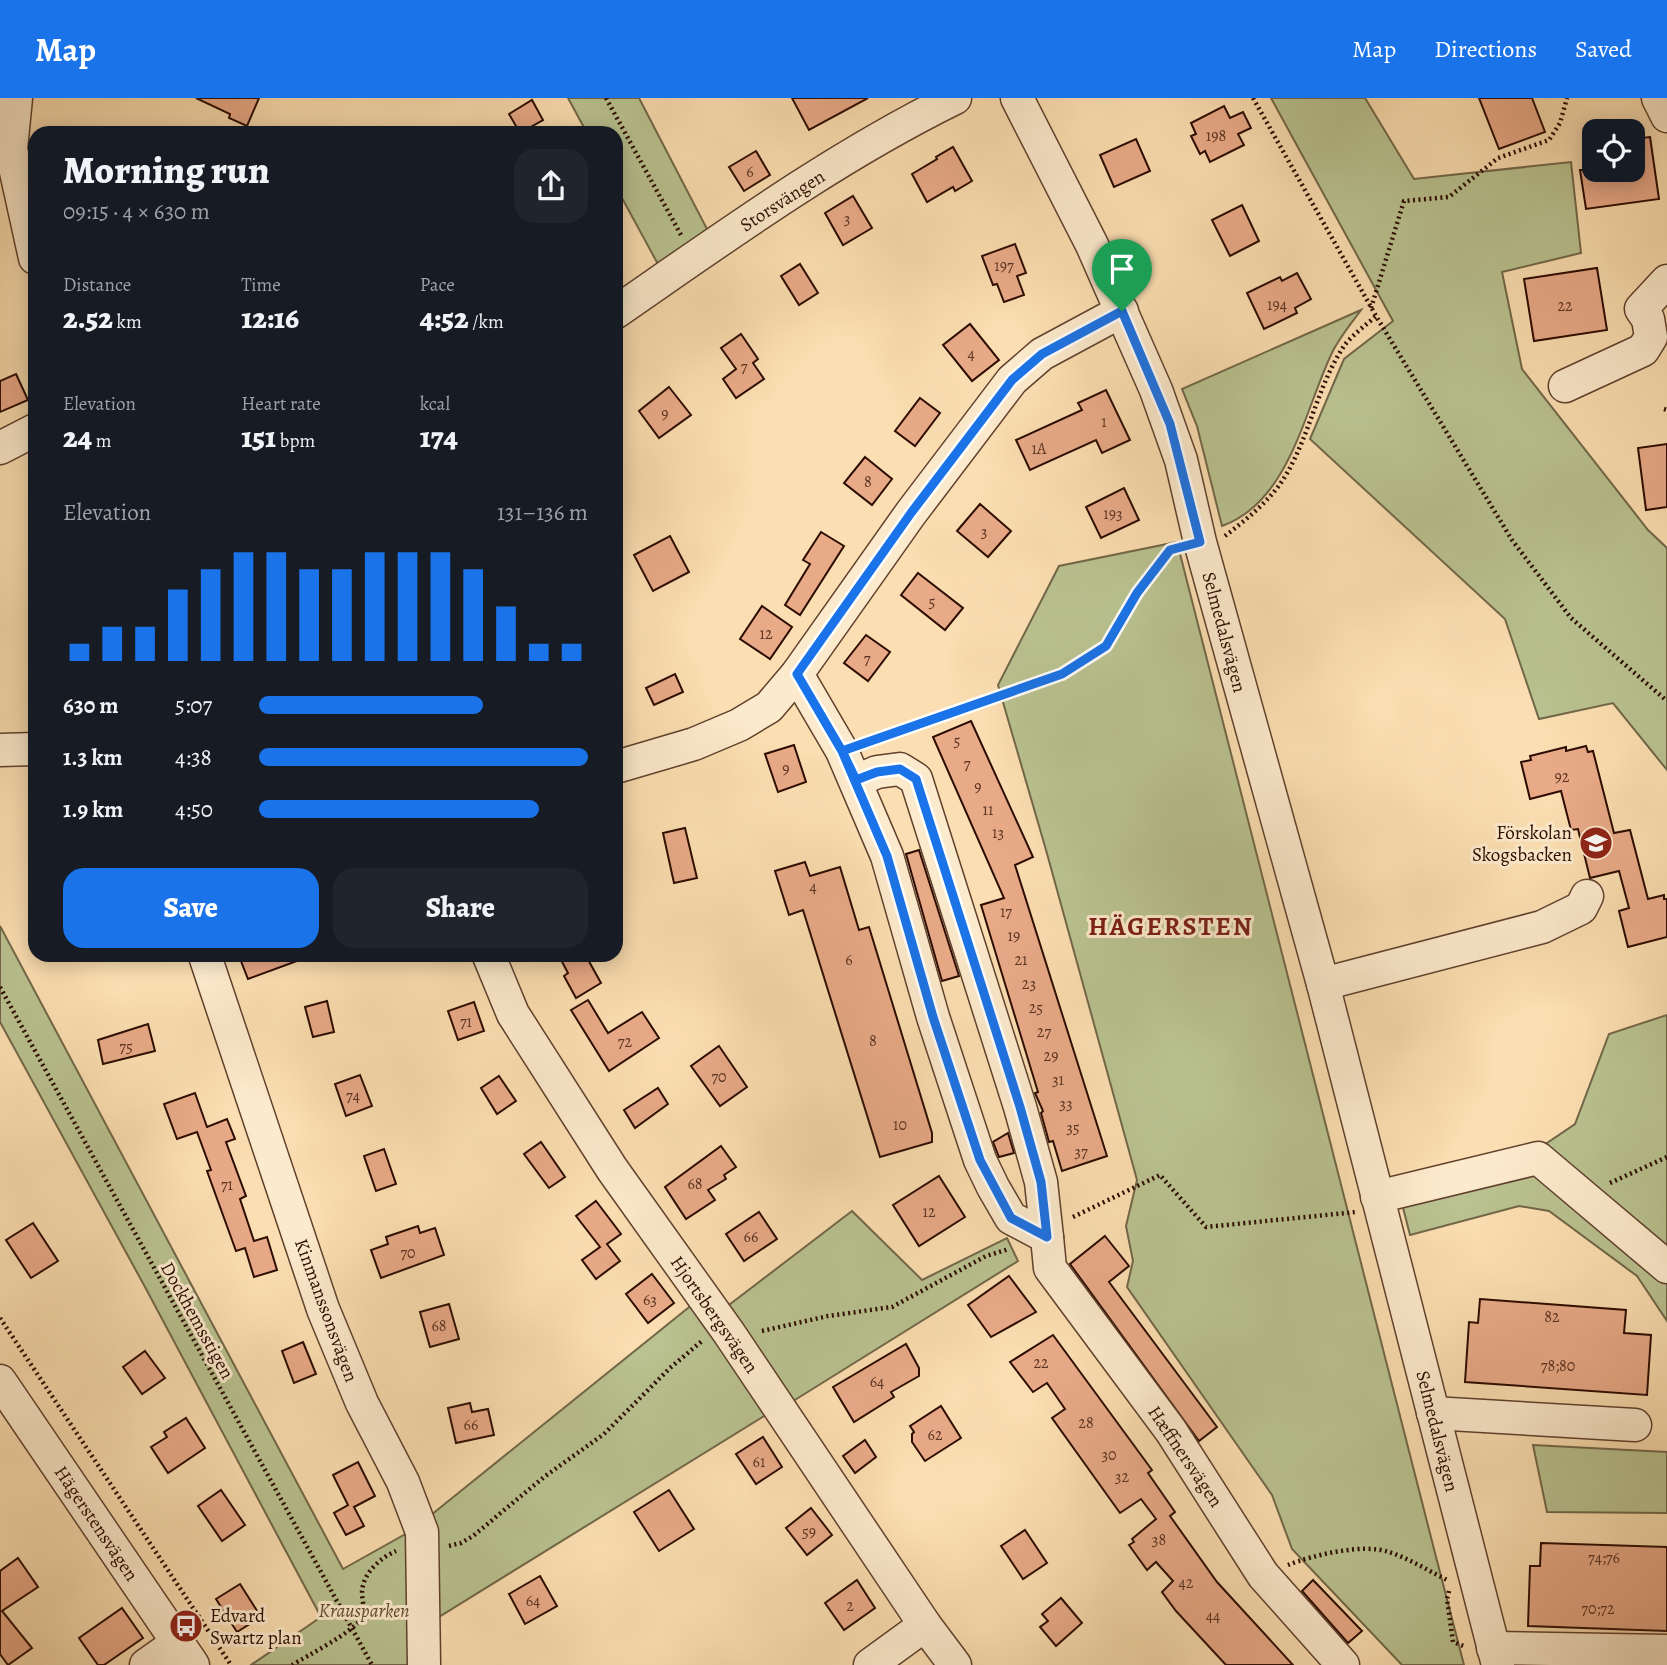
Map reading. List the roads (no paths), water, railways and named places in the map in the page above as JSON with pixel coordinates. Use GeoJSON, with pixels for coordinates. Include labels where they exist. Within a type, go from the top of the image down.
{"type":"FeatureCollection","features":[{"type":"Feature","properties":{"kind":"street"},"geometry":{"type":"LineString","coordinates":[[16,98],[5,148],[28,232]]}},
{"type":"Feature","properties":{"kind":"street","name":"Storsvängen"},"geometry":{"type":"LineString","coordinates":[[623,308],[812,180],[955,98]]}},
{"type":"Feature","properties":{"kind":"street","name":"Selmedalsvägen"},"geometry":{"type":"LineString","coordinates":[[1017,98],[1071,200],[1170,424],[1200,542],[1323,984],[1367,1205],[1433,1413],[1496,1657]]}},
{"type":"Feature","properties":{"kind":"street"},"geometry":{"type":"LineString","coordinates":[[1658,98],[1667,116]]}},
{"type":"Feature","properties":{"kind":"street"},"geometry":{"type":"LineString","coordinates":[[1565,386],[1643,349],[1651,337],[1648,319],[1641,309],[1667,281]]}},
{"type":"Feature","properties":{"kind":"street"},"geometry":{"type":"LineString","coordinates":[[623,765],[694,744],[739,725],[769,707],[797,674],[911,513],[1012,380],[1042,354],[1122,311]]}},
{"type":"Feature","properties":{"kind":"street"},"geometry":{"type":"LineString","coordinates":[[0,448],[28,434]]}},
{"type":"Feature","properties":{"kind":"street"},"geometry":{"type":"LineString","coordinates":[[797,674],[842,751],[887,856],[933,1017],[980,1160],[1011,1218],[1047,1237]]}},
{"type":"Feature","properties":{"kind":"street"},"geometry":{"type":"LineString","coordinates":[[0,750],[28,749]]}},
{"type":"Feature","properties":{"kind":"street","name":"Hæffnersvägen"},"geometry":{"type":"LineString","coordinates":[[856,780],[877,772],[900,769],[916,779],[1020,1107],[1041,1182],[1051,1268],[1171,1431],[1263,1575],[1343,1665]]}},
{"type":"Feature","properties":{"kind":"street"},"geometry":{"type":"LineString","coordinates":[[1323,984],[1542,927],[1581,908],[1587,896]]}},
{"type":"Feature","properties":{"kind":"street","name":"Kinmanssonsvägen"},"geometry":{"type":"LineString","coordinates":[[207,962],[323,1310],[362,1403],[413,1504],[422,1532],[439,1545],[424,1665]]}},
{"type":"Feature","properties":{"kind":"street","name":"Hjortsbergsvägen"},"geometry":{"type":"LineString","coordinates":[[491,962],[513,1014],[612,1169],[727,1329],[925,1625],[955,1665]]}},
{"type":"Feature","properties":{"kind":"street"},"geometry":{"type":"LineString","coordinates":[[1367,1205],[1538,1158],[1667,1268]]}},
{"type":"Feature","properties":{"kind":"street","name":"Hägerstensvägen"},"geometry":{"type":"LineString","coordinates":[[0,1381],[185,1654]]}},
{"type":"Feature","properties":{"kind":"street"},"geometry":{"type":"LineString","coordinates":[[1433,1413],[1635,1424]]}},
{"type":"Feature","properties":{"kind":"street"},"geometry":{"type":"LineString","coordinates":[[870,1665],[925,1625]]}},
{"type":"Feature","properties":{"kind":"street"},"geometry":{"type":"LineString","coordinates":[[1496,1657],[1667,1651]]}},
{"type":"Feature","properties":{"kind":"street"},"geometry":{"type":"LineString","coordinates":[[146,1665],[185,1654]]}},
{"type":"Feature","properties":{"kind":"place","name":"Förskolan Skogsbacken"},"geometry":{"type":"Point","coordinates":[1596,843]}},
{"type":"Feature","properties":{"kind":"place","name":"Edvard Swartz plan"},"geometry":{"type":"Point","coordinates":[186,1626]}},
{"type":"Feature","properties":{"kind":"district","name":"HÄGERSTEN"},"geometry":{"type":"Point","coordinates":[1171,926]}},
{"type":"Feature","properties":{"kind":"park label","name":"Krausparken"},"geometry":{"type":"Point","coordinates":[364,1610]}}]}
